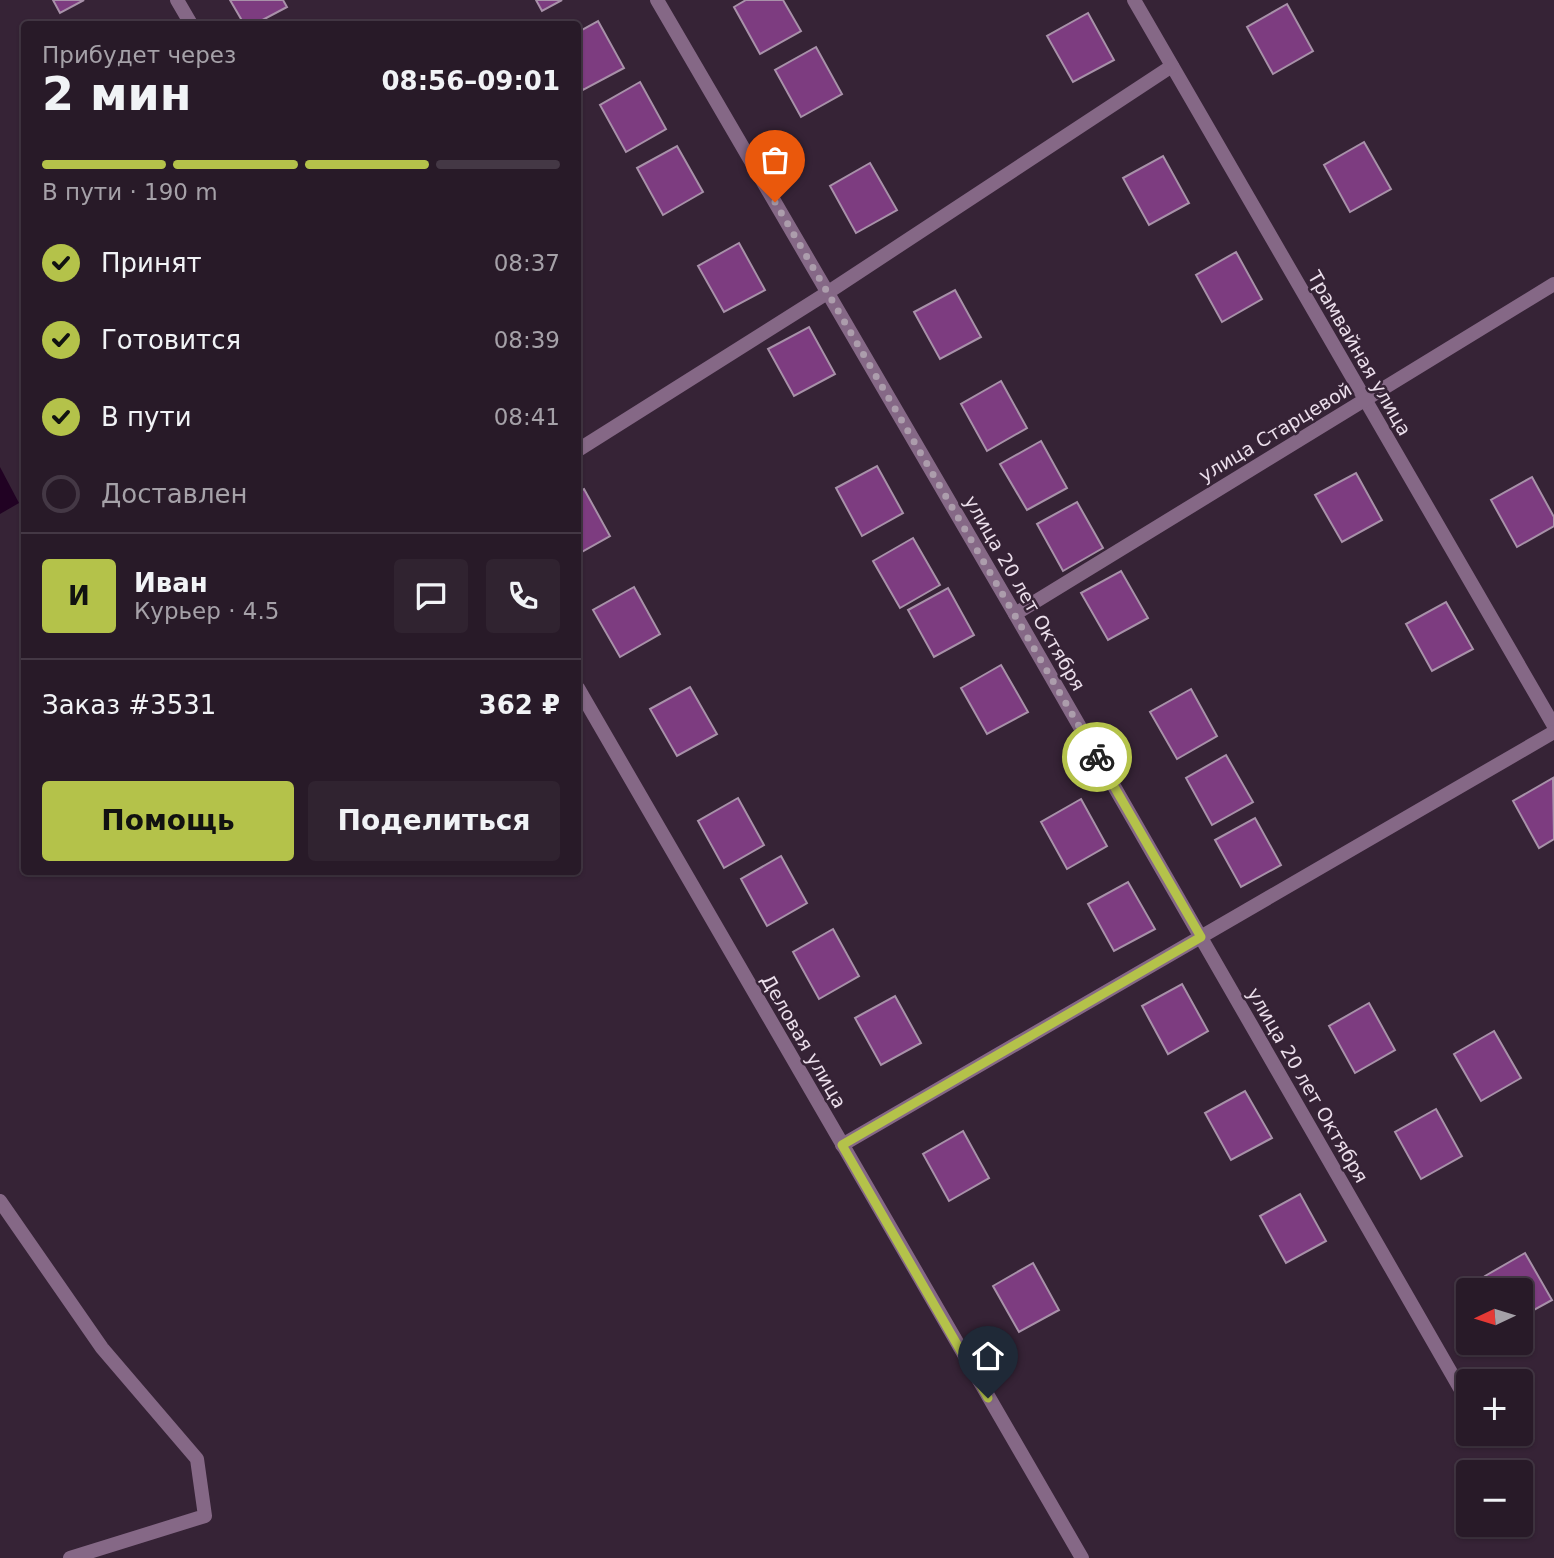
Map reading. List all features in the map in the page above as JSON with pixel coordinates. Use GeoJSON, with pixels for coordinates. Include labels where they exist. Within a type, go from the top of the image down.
{"type":"FeatureCollection","features":[{"type":"Feature","properties":{"kind":"street"},"geometry":{"type":"LineString","coordinates":[[177,0],[189,21]]}},
{"type":"Feature","properties":{"kind":"street","name":"улица 20 лет Октября"},"geometry":{"type":"LineString","coordinates":[[657,0],[1015,614],[1456,1381]]}},
{"type":"Feature","properties":{"kind":"street","name":"Трамвайная улица"},"geometry":{"type":"LineString","coordinates":[[1134,0],[1554,726]]}},
{"type":"Feature","properties":{"kind":"street"},"geometry":{"type":"LineString","coordinates":[[581,448],[827,293],[1172,66]]}},
{"type":"Feature","properties":{"kind":"street","name":"улица Старцевой"},"geometry":{"type":"LineString","coordinates":[[1015,614],[1554,284]]}},
{"type":"Feature","properties":{"kind":"street","name":"Деловая улица"},"geometry":{"type":"LineString","coordinates":[[581,693],[1082,1558]]}},
{"type":"Feature","properties":{"kind":"street"},"geometry":{"type":"LineString","coordinates":[[842,1145],[1554,732]]}},
{"type":"Feature","properties":{"kind":"street"},"geometry":{"type":"LineString","coordinates":[[0,1201],[103,1348],[197,1458],[205,1516],[70,1558]]}},
{"type":"Feature","properties":{"kind":"shaded area"},"geometry":{"type":"Polygon","coordinates":[[[0,467],[19,503],[0,514],[0,467]]]}},
{"type":"Feature","properties":{"kind":"building"},"geometry":{"type":"Polygon","coordinates":[[[53,0],[84,0],[60,13],[53,0]]]}},
{"type":"Feature","properties":{"kind":"building"},"geometry":{"type":"Polygon","coordinates":[[[230,0],[283,0],[287,7],[261,21],[242,21],[230,0]]]}},
{"type":"Feature","properties":{"kind":"building"},"geometry":{"type":"Polygon","coordinates":[[[536,0],[562,0],[542,11],[536,0]]]}},
{"type":"Feature","properties":{"kind":"building"},"geometry":{"type":"Polygon","coordinates":[[[746,0],[783,0],[801,31],[760,54],[734,7],[746,0]]]}},
{"type":"Feature","properties":{"kind":"building"},"geometry":{"type":"Polygon","coordinates":[[[1287,4],[1313,51],[1273,74],[1247,27],[1287,4]]]}},
{"type":"Feature","properties":{"kind":"building"},"geometry":{"type":"Polygon","coordinates":[[[1088,13],[1114,60],[1073,82],[1047,36],[1088,13]]]}},
{"type":"Feature","properties":{"kind":"building"},"geometry":{"type":"Polygon","coordinates":[[[598,21],[624,68],[583,90],[581,86],[581,30],[598,21]]]}},
{"type":"Feature","properties":{"kind":"building"},"geometry":{"type":"Polygon","coordinates":[[[816,47],[842,94],[801,117],[775,70],[816,47]]]}},
{"type":"Feature","properties":{"kind":"building"},"geometry":{"type":"Polygon","coordinates":[[[640,82],[666,129],[626,152],[600,105],[640,82]]]}},
{"type":"Feature","properties":{"kind":"building"},"geometry":{"type":"Polygon","coordinates":[[[1364,142],[1391,189],[1350,212],[1324,165],[1364,142]]]}},
{"type":"Feature","properties":{"kind":"building"},"geometry":{"type":"Polygon","coordinates":[[[677,146],[703,192],[663,215],[637,168],[677,146]]]}},
{"type":"Feature","properties":{"kind":"building"},"geometry":{"type":"Polygon","coordinates":[[[1163,156],[1189,203],[1149,225],[1123,178],[1163,156]]]}},
{"type":"Feature","properties":{"kind":"building"},"geometry":{"type":"Polygon","coordinates":[[[870,163],[897,210],[856,233],[830,186],[870,163]]]}},
{"type":"Feature","properties":{"kind":"building"},"geometry":{"type":"Polygon","coordinates":[[[739,243],[765,290],[724,312],[698,266],[739,243]]]}},
{"type":"Feature","properties":{"kind":"building"},"geometry":{"type":"Polygon","coordinates":[[[1236,252],[1262,299],[1222,322],[1196,275],[1236,252]]]}},
{"type":"Feature","properties":{"kind":"building"},"geometry":{"type":"Polygon","coordinates":[[[955,290],[981,337],[940,359],[914,312],[955,290]]]}},
{"type":"Feature","properties":{"kind":"building"},"geometry":{"type":"Polygon","coordinates":[[[809,327],[835,374],[794,396],[768,349],[809,327]]]}},
{"type":"Feature","properties":{"kind":"building"},"geometry":{"type":"Polygon","coordinates":[[[1001,381],[1027,428],[987,451],[961,404],[1001,381]]]}},
{"type":"Feature","properties":{"kind":"building"},"geometry":{"type":"Polygon","coordinates":[[[1041,441],[1067,488],[1027,510],[1000,464],[1041,441]]]}},
{"type":"Feature","properties":{"kind":"building"},"geometry":{"type":"Polygon","coordinates":[[[877,466],[903,513],[862,536],[836,488],[877,466]]]}},
{"type":"Feature","properties":{"kind":"building"},"geometry":{"type":"Polygon","coordinates":[[[1356,473],[1382,520],[1342,542],[1315,495],[1356,473]]]}},
{"type":"Feature","properties":{"kind":"building"},"geometry":{"type":"Polygon","coordinates":[[[1532,477],[1554,517],[1554,526],[1517,547],[1491,500],[1532,477]]]}},
{"type":"Feature","properties":{"kind":"building"},"geometry":{"type":"Polygon","coordinates":[[[584,489],[610,536],[581,552],[581,490],[584,489]]]}},
{"type":"Feature","properties":{"kind":"building"},"geometry":{"type":"Polygon","coordinates":[[[1077,502],[1103,548],[1063,571],[1037,524],[1077,502]]]}},
{"type":"Feature","properties":{"kind":"building"},"geometry":{"type":"Polygon","coordinates":[[[913,538],[940,585],[900,608],[873,561],[913,538]]]}},
{"type":"Feature","properties":{"kind":"building"},"geometry":{"type":"Polygon","coordinates":[[[1121,571],[1148,618],[1108,640],[1081,593],[1121,571]]]}},
{"type":"Feature","properties":{"kind":"building"},"geometry":{"type":"Polygon","coordinates":[[[634,587],[660,634],[620,657],[593,610],[634,587]]]}},
{"type":"Feature","properties":{"kind":"building"},"geometry":{"type":"Polygon","coordinates":[[[948,588],[974,635],[934,657],[908,610],[948,588]]]}},
{"type":"Feature","properties":{"kind":"building"},"geometry":{"type":"Polygon","coordinates":[[[1446,602],[1473,649],[1432,671],[1406,624],[1446,602]]]}},
{"type":"Feature","properties":{"kind":"building"},"geometry":{"type":"Polygon","coordinates":[[[1001,665],[1028,712],[987,734],[961,688],[1001,665]]]}},
{"type":"Feature","properties":{"kind":"building"},"geometry":{"type":"Polygon","coordinates":[[[690,687],[717,734],[677,756],[650,709],[690,687]]]}},
{"type":"Feature","properties":{"kind":"building"},"geometry":{"type":"Polygon","coordinates":[[[1191,689],[1217,736],[1177,759],[1150,712],[1191,689]]]}},
{"type":"Feature","properties":{"kind":"building"},"geometry":{"type":"Polygon","coordinates":[[[1226,755],[1253,802],[1212,825],[1186,778],[1226,755]]]}},
{"type":"Feature","properties":{"kind":"building"},"geometry":{"type":"Polygon","coordinates":[[[1553,778],[1554,839],[1539,848],[1513,801],[1553,778]]]}},
{"type":"Feature","properties":{"kind":"building"},"geometry":{"type":"Polygon","coordinates":[[[738,798],[764,845],[724,868],[698,821],[738,798]]]}},
{"type":"Feature","properties":{"kind":"building"},"geometry":{"type":"Polygon","coordinates":[[[1081,799],[1107,846],[1067,869],[1041,822],[1081,799]]]}},
{"type":"Feature","properties":{"kind":"building"},"geometry":{"type":"Polygon","coordinates":[[[1255,818],[1281,865],[1241,887],[1215,840],[1255,818]]]}},
{"type":"Feature","properties":{"kind":"building"},"geometry":{"type":"Polygon","coordinates":[[[781,856],[807,903],[767,926],[741,879],[781,856]]]}},
{"type":"Feature","properties":{"kind":"building"},"geometry":{"type":"Polygon","coordinates":[[[1128,882],[1155,929],[1114,951],[1088,904],[1128,882]]]}},
{"type":"Feature","properties":{"kind":"building"},"geometry":{"type":"Polygon","coordinates":[[[833,929],[859,976],[819,999],[793,952],[833,929]]]}},
{"type":"Feature","properties":{"kind":"building"},"geometry":{"type":"Polygon","coordinates":[[[1182,984],[1208,1031],[1168,1054],[1142,1006],[1182,984]]]}},
{"type":"Feature","properties":{"kind":"building"},"geometry":{"type":"Polygon","coordinates":[[[895,996],[921,1043],[881,1065],[855,1018],[895,996]]]}},
{"type":"Feature","properties":{"kind":"building"},"geometry":{"type":"Polygon","coordinates":[[[1369,1003],[1395,1050],[1355,1073],[1329,1026],[1369,1003]]]}},
{"type":"Feature","properties":{"kind":"building"},"geometry":{"type":"Polygon","coordinates":[[[1494,1031],[1521,1078],[1481,1101],[1454,1054],[1494,1031]]]}},
{"type":"Feature","properties":{"kind":"building"},"geometry":{"type":"Polygon","coordinates":[[[1245,1091],[1272,1138],[1231,1160],[1205,1113],[1245,1091]]]}},
{"type":"Feature","properties":{"kind":"building"},"geometry":{"type":"Polygon","coordinates":[[[1436,1109],[1462,1156],[1421,1179],[1395,1132],[1436,1109]]]}},
{"type":"Feature","properties":{"kind":"building"},"geometry":{"type":"Polygon","coordinates":[[[963,1131],[989,1178],[949,1201],[923,1154],[963,1131]]]}},
{"type":"Feature","properties":{"kind":"building"},"geometry":{"type":"Polygon","coordinates":[[[1300,1194],[1326,1241],[1286,1263],[1260,1216],[1300,1194]]]}},
{"type":"Feature","properties":{"kind":"building"},"geometry":{"type":"Polygon","coordinates":[[[1525,1253],[1552,1300],[1533,1310],[1533,1278],[1485,1276],[1525,1253]]]}},
{"type":"Feature","properties":{"kind":"building"},"geometry":{"type":"Polygon","coordinates":[[[1033,1263],[1059,1310],[1019,1332],[993,1286],[1033,1263]]]}},
{"type":"Feature","properties":{"kind":"way so far"},"geometry":{"type":"LineString","coordinates":[[775,202],[1097,757]]}},
{"type":"Feature","properties":{"kind":"route"},"geometry":{"type":"LineString","coordinates":[[988,1398],[842,1145],[1201,937],[1097,757]]}}]}
